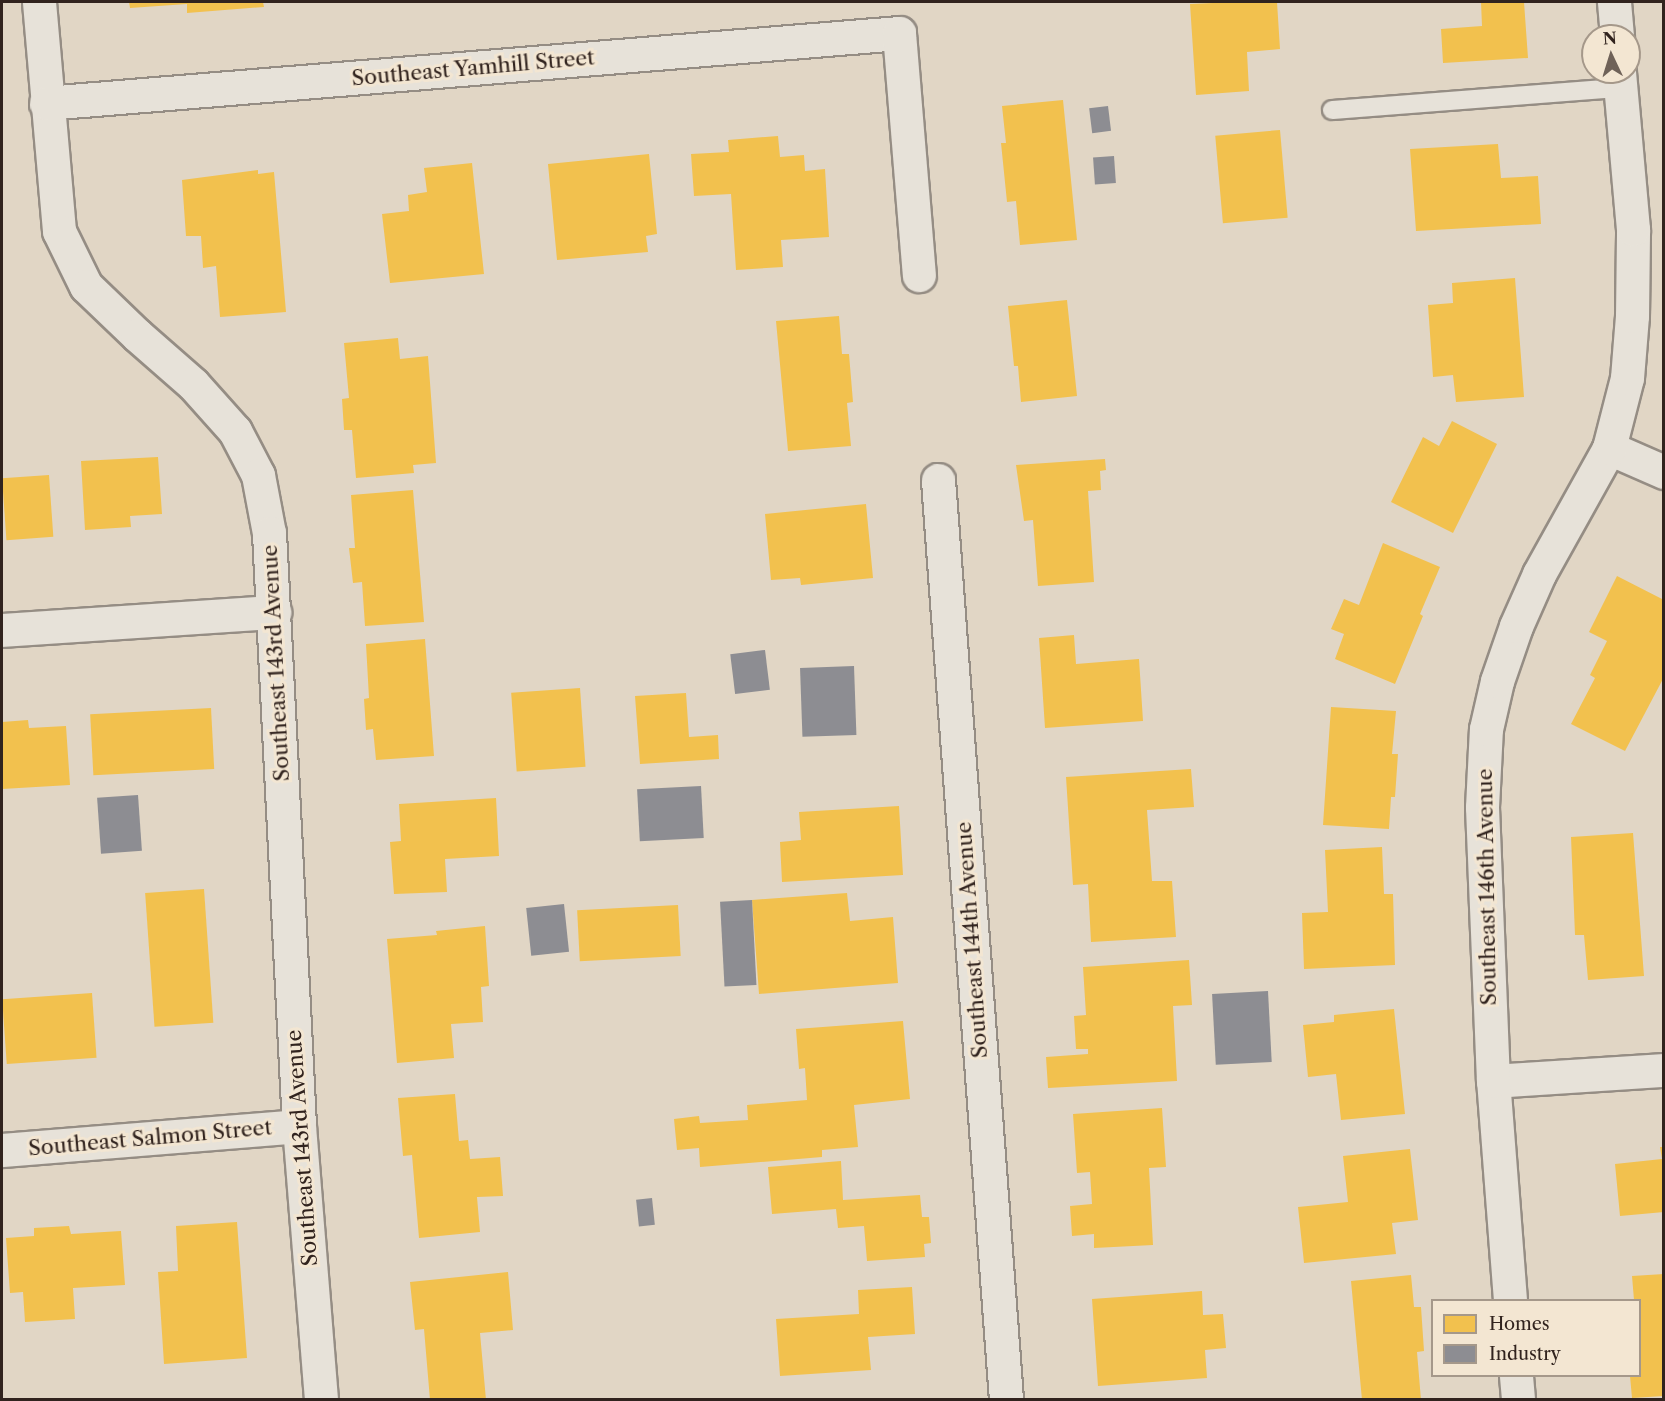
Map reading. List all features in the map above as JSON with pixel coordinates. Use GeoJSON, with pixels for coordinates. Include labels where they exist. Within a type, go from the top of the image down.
{"type":"FeatureCollection","features":[{"type":"Feature","properties":{"kind":"street","name":"Southeast 143rd Avenue"},"geometry":{"type":"LineString","coordinates":[[39,2],[46,103],[59,231],[86,286],[193,384],[235,431],[258,475],[269,533],[298,1125],[321,1400]]}},
{"type":"Feature","properties":{"kind":"street"},"geometry":{"type":"LineString","coordinates":[[1614,2],[1616,24]]}},
{"type":"Feature","properties":{"kind":"street","name":"Southeast Yamhill Street"},"geometry":{"type":"LineString","coordinates":[[46,103],[899,33],[919,275]]}},
{"type":"Feature","properties":{"kind":"street","name":"Southeast 146th Avenue"},"geometry":{"type":"LineString","coordinates":[[1510,1299],[1493,1081],[1482,807],[1486,729],[1497,681],[1516,626],[1539,574],[1609,448],[1627,378],[1632,316],[1633,229],[1620,84]]}},
{"type":"Feature","properties":{"kind":"street"},"geometry":{"type":"LineString","coordinates":[[1609,448],[1664,472]]}},
{"type":"Feature","properties":{"kind":"street","name":"Southeast 144th Avenue"},"geometry":{"type":"LineString","coordinates":[[938,480],[1006,1400]]}},
{"type":"Feature","properties":{"kind":"street"},"geometry":{"type":"LineString","coordinates":[[2,630],[274,612]]}},
{"type":"Feature","properties":{"kind":"street"},"geometry":{"type":"LineString","coordinates":[[1493,1081],[1664,1070]]}},
{"type":"Feature","properties":{"kind":"street","name":"Southeast Salmon Street"},"geometry":{"type":"LineString","coordinates":[[2,1150],[298,1125]]}},
{"type":"Feature","properties":{"kind":"street"},"geometry":{"type":"LineString","coordinates":[[1516,1377],[1518,1400]]}},
{"type":"Feature","properties":{"kind":"lane"},"geometry":{"type":"LineString","coordinates":[[1332,110],[1582,84]]}},
{"type":"Feature","properties":{"kind":"building: Homes"},"geometry":{"type":"Polygon","coordinates":[[[129,2],[263,2],[264,7],[187,13],[187,4],[130,8],[129,2]]]}},
{"type":"Feature","properties":{"kind":"building: Homes"},"geometry":{"type":"Polygon","coordinates":[[[1277,2],[1280,49],[1247,52],[1249,91],[1196,95],[1190,4],[1277,2]]]}},
{"type":"Feature","properties":{"kind":"building: Homes"},"geometry":{"type":"Polygon","coordinates":[[[1481,2],[1524,2],[1528,58],[1443,63],[1441,29],[1482,26],[1481,2]]]}},
{"type":"Feature","properties":{"kind":"building: Homes"},"geometry":{"type":"Polygon","coordinates":[[[1063,100],[1077,240],[1020,245],[1016,201],[1007,202],[1001,143],[1006,143],[1002,106],[1063,100]]]}},
{"type":"Feature","properties":{"kind":"building: Homes"},"geometry":{"type":"Polygon","coordinates":[[[1280,130],[1288,218],[1223,223],[1215,136],[1280,130]]]}},
{"type":"Feature","properties":{"kind":"building: Homes"},"geometry":{"type":"Polygon","coordinates":[[[778,136],[780,157],[804,155],[805,171],[825,169],[829,237],[781,240],[783,267],[736,270],[731,194],[694,196],[691,154],[729,152],[728,140],[778,136]]]}},
{"type":"Feature","properties":{"kind":"building: Homes"},"geometry":{"type":"Polygon","coordinates":[[[1498,144],[1501,178],[1538,176],[1541,224],[1416,231],[1410,149],[1498,144]]]}},
{"type":"Feature","properties":{"kind":"building: Homes"},"geometry":{"type":"Polygon","coordinates":[[[649,154],[657,234],[646,236],[648,252],[557,260],[548,164],[649,154]]]}},
{"type":"Feature","properties":{"kind":"building: Homes"},"geometry":{"type":"Polygon","coordinates":[[[472,163],[484,274],[390,283],[382,214],[409,211],[408,195],[427,192],[424,168],[472,163]]]}},
{"type":"Feature","properties":{"kind":"building: Homes"},"geometry":{"type":"Polygon","coordinates":[[[258,170],[258,174],[274,172],[286,312],[220,317],[216,266],[203,268],[201,236],[186,236],[182,180],[258,170]]]}},
{"type":"Feature","properties":{"kind":"building: Homes"},"geometry":{"type":"Polygon","coordinates":[[[1515,278],[1524,397],[1456,402],[1453,375],[1433,377],[1428,305],[1453,303],[1452,283],[1515,278]]]}},
{"type":"Feature","properties":{"kind":"building: Homes"},"geometry":{"type":"Polygon","coordinates":[[[1067,300],[1077,396],[1021,402],[1018,366],[1014,366],[1008,306],[1067,300]]]}},
{"type":"Feature","properties":{"kind":"building: Homes"},"geometry":{"type":"Polygon","coordinates":[[[839,316],[842,354],[849,354],[853,402],[847,403],[851,446],[788,451],[776,321],[839,316]]]}},
{"type":"Feature","properties":{"kind":"building: Homes"},"geometry":{"type":"Polygon","coordinates":[[[398,338],[400,359],[428,356],[436,463],[413,465],[414,473],[356,478],[352,430],[344,430],[342,399],[349,398],[344,343],[398,338]]]}},
{"type":"Feature","properties":{"kind":"building: Homes"},"geometry":{"type":"Polygon","coordinates":[[[1452,421],[1497,444],[1453,533],[1391,502],[1423,437],[1439,446],[1452,421]]]}},
{"type":"Feature","properties":{"kind":"building: Homes"},"geometry":{"type":"Polygon","coordinates":[[[158,457],[162,514],[130,516],[131,527],[85,530],[81,461],[158,457]]]}},
{"type":"Feature","properties":{"kind":"building: Homes"},"geometry":{"type":"Polygon","coordinates":[[[1105,459],[1106,470],[1100,471],[1101,490],[1088,491],[1094,582],[1038,586],[1033,520],[1024,521],[1016,465],[1105,459]]]}},
{"type":"Feature","properties":{"kind":"building: Homes"},"geometry":{"type":"Polygon","coordinates":[[[49,475],[53,537],[6,540],[2,478],[49,475]]]}},
{"type":"Feature","properties":{"kind":"building: Homes"},"geometry":{"type":"Polygon","coordinates":[[[413,490],[424,622],[365,626],[362,582],[353,583],[349,548],[355,548],[351,495],[413,490]]]}},
{"type":"Feature","properties":{"kind":"building: Homes"},"geometry":{"type":"Polygon","coordinates":[[[866,504],[873,578],[801,585],[800,578],[771,580],[765,514],[866,504]]]}},
{"type":"Feature","properties":{"kind":"building: Homes"},"geometry":{"type":"Polygon","coordinates":[[[1383,543],[1440,567],[1395,684],[1335,659],[1344,634],[1331,629],[1344,599],[1359,605],[1383,543]]]}},
{"type":"Feature","properties":{"kind":"building: Homes"},"geometry":{"type":"Polygon","coordinates":[[[1617,576],[1664,600],[1664,677],[1625,751],[1571,724],[1595,678],[1590,675],[1607,641],[1589,632],[1617,576]]]}},
{"type":"Feature","properties":{"kind":"building: Homes"},"geometry":{"type":"Polygon","coordinates":[[[1074,635],[1076,664],[1139,659],[1143,721],[1045,728],[1039,638],[1074,635]]]}},
{"type":"Feature","properties":{"kind":"building: Homes"},"geometry":{"type":"Polygon","coordinates":[[[425,639],[434,756],[376,760],[373,729],[366,730],[364,699],[369,698],[366,644],[425,639]]]}},
{"type":"Feature","properties":{"kind":"building: Homes"},"geometry":{"type":"Polygon","coordinates":[[[580,688],[586,767],[517,772],[511,693],[580,688]]]}},
{"type":"Feature","properties":{"kind":"building: Homes"},"geometry":{"type":"Polygon","coordinates":[[[686,693],[689,737],[718,735],[719,759],[640,764],[635,696],[686,693]]]}},
{"type":"Feature","properties":{"kind":"building: Homes"},"geometry":{"type":"Polygon","coordinates":[[[1331,707],[1396,711],[1392,754],[1398,754],[1395,797],[1391,797],[1389,829],[1323,825],[1331,707]]]}},
{"type":"Feature","properties":{"kind":"building: Homes"},"geometry":{"type":"Polygon","coordinates":[[[211,708],[214,769],[93,775],[90,714],[211,708]]]}},
{"type":"Feature","properties":{"kind":"building: Homes"},"geometry":{"type":"Polygon","coordinates":[[[28,720],[29,728],[66,726],[70,785],[2,789],[2,722],[28,720]]]}},
{"type":"Feature","properties":{"kind":"building: Homes"},"geometry":{"type":"Polygon","coordinates":[[[1191,769],[1194,807],[1147,810],[1152,881],[1172,881],[1176,937],[1091,942],[1088,884],[1073,885],[1066,777],[1191,769]]]}},
{"type":"Feature","properties":{"kind":"building: Homes"},"geometry":{"type":"Polygon","coordinates":[[[496,798],[499,856],[445,859],[447,892],[394,894],[390,842],[401,841],[399,804],[496,798]]]}},
{"type":"Feature","properties":{"kind":"building: Homes"},"geometry":{"type":"Polygon","coordinates":[[[899,806],[903,875],[782,882],[780,842],[801,840],[799,812],[899,806]]]}},
{"type":"Feature","properties":{"kind":"building: Homes"},"geometry":{"type":"Polygon","coordinates":[[[1633,833],[1644,976],[1588,980],[1584,935],[1575,935],[1571,837],[1633,833]]]}},
{"type":"Feature","properties":{"kind":"building: Homes"},"geometry":{"type":"Polygon","coordinates":[[[1382,847],[1384,894],[1393,894],[1395,965],[1304,969],[1302,913],[1328,912],[1325,850],[1382,847]]]}},
{"type":"Feature","properties":{"kind":"building: Homes"},"geometry":{"type":"Polygon","coordinates":[[[204,889],[213,1023],[154,1027],[145,893],[204,889]]]}},
{"type":"Feature","properties":{"kind":"building: Homes"},"geometry":{"type":"Polygon","coordinates":[[[847,893],[850,921],[893,917],[898,983],[759,994],[752,900],[847,893]]]}},
{"type":"Feature","properties":{"kind":"building: Homes"},"geometry":{"type":"Polygon","coordinates":[[[678,905],[681,956],[580,961],[577,910],[678,905]]]}},
{"type":"Feature","properties":{"kind":"building: Homes"},"geometry":{"type":"Polygon","coordinates":[[[485,926],[489,986],[481,987],[483,1022],[451,1024],[454,1058],[397,1063],[387,939],[437,935],[436,931],[485,926]]]}},
{"type":"Feature","properties":{"kind":"building: Homes"},"geometry":{"type":"Polygon","coordinates":[[[1189,960],[1192,1005],[1173,1006],[1177,1081],[1048,1088],[1046,1057],[1088,1054],[1088,1049],[1076,1049],[1074,1016],[1086,1015],[1083,967],[1189,960]]]}},
{"type":"Feature","properties":{"kind":"building: Homes"},"geometry":{"type":"Polygon","coordinates":[[[92,993],[97,1058],[7,1064],[2,999],[92,993]]]}},
{"type":"Feature","properties":{"kind":"building: Homes"},"geometry":{"type":"Polygon","coordinates":[[[1394,1009],[1405,1114],[1341,1120],[1336,1074],[1308,1077],[1303,1025],[1334,1022],[1334,1015],[1394,1009]]]}},
{"type":"Feature","properties":{"kind":"building: Homes"},"geometry":{"type":"Polygon","coordinates":[[[903,1021],[910,1099],[854,1105],[858,1147],[822,1150],[822,1157],[700,1167],[699,1148],[677,1150],[674,1119],[699,1116],[700,1123],[748,1120],[747,1105],[807,1100],[805,1068],[799,1069],[796,1029],[903,1021]]]}},
{"type":"Feature","properties":{"kind":"building: Homes"},"geometry":{"type":"Polygon","coordinates":[[[455,1094],[459,1141],[468,1140],[470,1159],[500,1157],[503,1196],[477,1197],[480,1232],[419,1238],[412,1155],[403,1156],[398,1098],[455,1094]]]}},
{"type":"Feature","properties":{"kind":"building: Homes"},"geometry":{"type":"Polygon","coordinates":[[[1162,1108],[1166,1167],[1149,1168],[1153,1245],[1094,1248],[1094,1234],[1072,1236],[1070,1206],[1092,1204],[1090,1172],[1077,1173],[1073,1114],[1162,1108]]]}},
{"type":"Feature","properties":{"kind":"building: Homes"},"geometry":{"type":"Polygon","coordinates":[[[1660,1147],[1664,1147],[1664,1212],[1620,1216],[1615,1164],[1662,1159],[1660,1147]]]}},
{"type":"Feature","properties":{"kind":"building: Homes"},"geometry":{"type":"Polygon","coordinates":[[[1410,1149],[1418,1220],[1392,1223],[1396,1254],[1304,1263],[1298,1207],[1348,1202],[1343,1156],[1410,1149]]]}},
{"type":"Feature","properties":{"kind":"building: Homes"},"geometry":{"type":"Polygon","coordinates":[[[841,1161],[843,1200],[920,1195],[922,1217],[929,1217],[931,1243],[924,1244],[925,1257],[867,1261],[864,1226],[838,1228],[836,1209],[772,1214],[768,1167],[841,1161]]]}},
{"type":"Feature","properties":{"kind":"building: Homes"},"geometry":{"type":"Polygon","coordinates":[[[237,1222],[247,1358],[164,1364],[158,1272],[178,1271],[176,1226],[237,1222]]]}},
{"type":"Feature","properties":{"kind":"building: Homes"},"geometry":{"type":"Polygon","coordinates":[[[69,1226],[71,1234],[121,1231],[125,1285],[73,1288],[75,1319],[25,1322],[23,1292],[10,1293],[6,1238],[34,1236],[34,1228],[69,1226]]]}},
{"type":"Feature","properties":{"kind":"building: Homes"},"geometry":{"type":"Polygon","coordinates":[[[508,1272],[513,1330],[480,1333],[486,1400],[430,1400],[424,1329],[415,1330],[410,1282],[508,1272]]]}},
{"type":"Feature","properties":{"kind":"building: Homes"},"geometry":{"type":"Polygon","coordinates":[[[1664,1274],[1664,1396],[1632,1398],[1630,1377],[1641,1377],[1641,1299],[1634,1299],[1632,1276],[1664,1274]]]}},
{"type":"Feature","properties":{"kind":"building: Homes"},"geometry":{"type":"Polygon","coordinates":[[[1411,1275],[1414,1307],[1421,1307],[1424,1351],[1417,1352],[1421,1400],[1362,1400],[1351,1281],[1411,1275]]]}},
{"type":"Feature","properties":{"kind":"building: Homes"},"geometry":{"type":"Polygon","coordinates":[[[912,1287],[915,1334],[868,1337],[871,1370],[780,1376],[776,1319],[859,1314],[858,1290],[912,1287]]]}},
{"type":"Feature","properties":{"kind":"building: Homes"},"geometry":{"type":"Polygon","coordinates":[[[1202,1291],[1203,1315],[1223,1314],[1226,1348],[1205,1350],[1207,1378],[1098,1386],[1092,1299],[1202,1291]]]}},
{"type":"Feature","properties":{"kind":"building: Industry"},"geometry":{"type":"Polygon","coordinates":[[[1108,106],[1111,131],[1092,133],[1089,108],[1108,106]]]}},
{"type":"Feature","properties":{"kind":"building: Industry"},"geometry":{"type":"Polygon","coordinates":[[[1114,156],[1116,183],[1095,184],[1093,157],[1114,156]]]}},
{"type":"Feature","properties":{"kind":"building: Industry"},"geometry":{"type":"Polygon","coordinates":[[[765,650],[770,690],[735,694],[730,654],[765,650]]]}},
{"type":"Feature","properties":{"kind":"building: Industry"},"geometry":{"type":"Polygon","coordinates":[[[854,666],[856,735],[802,737],[800,668],[854,666]]]}},
{"type":"Feature","properties":{"kind":"building: Industry"},"geometry":{"type":"Polygon","coordinates":[[[701,786],[704,838],[640,841],[637,789],[701,786]]]}},
{"type":"Feature","properties":{"kind":"building: Industry"},"geometry":{"type":"Polygon","coordinates":[[[138,795],[142,851],[101,854],[97,798],[138,795]]]}},
{"type":"Feature","properties":{"kind":"building: Industry"},"geometry":{"type":"Polygon","coordinates":[[[752,900],[756,985],[724,987],[720,902],[752,900]]]}},
{"type":"Feature","properties":{"kind":"building: Industry"},"geometry":{"type":"Polygon","coordinates":[[[564,904],[569,952],[531,956],[526,908],[564,904]]]}},
{"type":"Feature","properties":{"kind":"building: Industry"},"geometry":{"type":"Polygon","coordinates":[[[1268,991],[1272,1062],[1216,1065],[1212,994],[1268,991]]]}},
{"type":"Feature","properties":{"kind":"building: Industry"},"geometry":{"type":"Polygon","coordinates":[[[652,1198],[655,1225],[639,1227],[636,1200],[652,1198]]]}}]}
